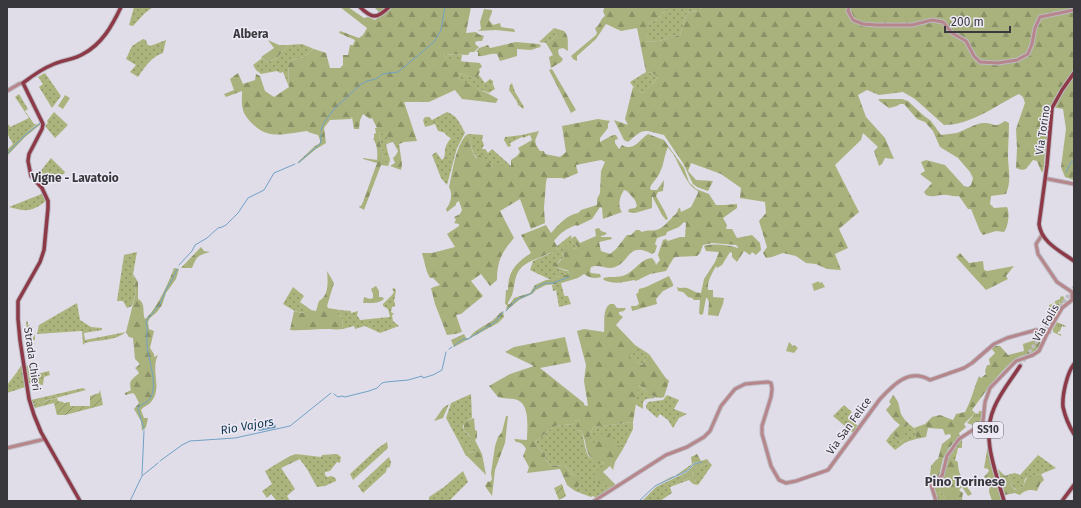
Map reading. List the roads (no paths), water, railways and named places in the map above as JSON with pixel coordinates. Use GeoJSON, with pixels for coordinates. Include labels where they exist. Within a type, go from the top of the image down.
{"type":"FeatureCollection","features":[{"type":"Feature","properties":{"kind":"main road"},"geometry":{"type":"LineString","coordinates":[[23,83],[53,64],[83,54],[92,48],[110,29],[122,7]]}},
{"type":"Feature","properties":{"kind":"main road"},"geometry":{"type":"LineString","coordinates":[[360,7],[367,14],[375,16],[382,14],[389,7]]}},
{"type":"Feature","properties":{"kind":"main road","name":"Via Torino"},"geometry":{"type":"LineString","coordinates":[[1042,235],[1039,221],[1046,180],[1052,108],[1074,73]]}},
{"type":"Feature","properties":{"kind":"main road","name":"Strada Chieri"},"geometry":{"type":"LineString","coordinates":[[23,83],[43,124],[42,129],[29,154],[28,168],[31,176],[44,192],[48,208],[43,256],[18,301],[18,320],[29,399],[34,415],[45,439],[80,501]]}},
{"type":"Feature","properties":{"kind":"main road"},"geometry":{"type":"LineString","coordinates":[[1042,235],[1052,245],[1074,261]]}},
{"type":"Feature","properties":{"kind":"main road"},"geometry":{"type":"LineString","coordinates":[[1074,364],[1069,370],[1063,405],[1069,426],[1074,434]]}},
{"type":"Feature","properties":{"kind":"main road","name":"SS10"},"geometry":{"type":"LineString","coordinates":[[1004,501],[990,449],[988,437],[989,422],[997,402],[1020,366]]}},
{"type":"Feature","properties":{"kind":"main road"},"geometry":{"type":"LineString","coordinates":[[1062,501],[1074,485]]}},
{"type":"Feature","properties":{"kind":"street"},"geometry":{"type":"LineString","coordinates":[[849,7],[848,11],[853,20],[863,24],[912,25],[932,20],[943,22],[952,33],[966,41],[974,56],[980,62],[998,63],[1017,60],[1028,54],[1032,44],[1035,28],[1040,17],[1074,10]]}},
{"type":"Feature","properties":{"kind":"street"},"geometry":{"type":"LineString","coordinates":[[7,91],[23,83]]}},
{"type":"Feature","properties":{"kind":"street"},"geometry":{"type":"LineString","coordinates":[[1046,180],[1074,184]]}},
{"type":"Feature","properties":{"kind":"street","name":"Via Folis"},"geometry":{"type":"LineString","coordinates":[[936,501],[930,481],[942,476],[947,456],[959,439],[982,424],[985,402],[990,388],[1016,361],[1033,355],[1039,351],[1062,308],[1071,302],[1073,295],[1070,290],[1057,282],[1038,254],[1036,244],[1042,235]]}},
{"type":"Feature","properties":{"kind":"street","name":"Via San Felice"},"geometry":{"type":"LineString","coordinates":[[594,501],[666,455],[687,447],[710,431],[721,406],[735,389],[745,384],[771,383],[771,397],[762,426],[766,454],[778,478],[784,482],[792,482],[830,468],[880,399],[903,378],[914,375],[922,375],[930,380],[940,377],[964,368],[1000,341],[1036,330],[1049,332]]}},
{"type":"Feature","properties":{"kind":"street"},"geometry":{"type":"LineString","coordinates":[[7,448],[45,439]]}},
{"type":"Feature","properties":{"kind":"water"},"geometry":{"type":"Polygon","coordinates":[[[274,423],[276,426],[275,428],[259,431],[258,429],[259,426],[274,423]]]}},
{"type":"Feature","properties":{"kind":"waterway"},"geometry":{"type":"LineString","coordinates":[[321,131],[323,124],[334,109],[360,85],[367,81],[376,79],[382,74],[398,72],[434,42],[441,30],[445,7]]}},
{"type":"Feature","properties":{"kind":"waterway"},"geometry":{"type":"LineString","coordinates":[[7,154],[24,136],[40,123]]}},
{"type":"Feature","properties":{"kind":"waterway"},"geometry":{"type":"LineString","coordinates":[[298,163],[320,144],[321,134]]}},
{"type":"Feature","properties":{"kind":"waterway"},"geometry":{"type":"LineString","coordinates":[[1066,172],[1071,162],[1074,161]]}},
{"type":"Feature","properties":{"kind":"waterway"},"geometry":{"type":"LineString","coordinates":[[179,265],[192,251],[195,245],[207,238],[218,228],[226,225],[238,213],[248,198],[264,190],[274,173],[295,164]]}},
{"type":"Feature","properties":{"kind":"waterway"},"geometry":{"type":"LineString","coordinates":[[144,429],[138,409],[139,406],[147,402],[153,391],[153,378],[147,345],[146,321],[160,304],[177,269]]}},
{"type":"Feature","properties":{"kind":"waterway","name":"Rio Vajors"},"geometry":{"type":"LineString","coordinates":[[506,311],[516,300],[532,293],[535,288],[545,283],[553,283],[569,277]]}},
{"type":"Feature","properties":{"kind":"waterway","name":"Rio Vajors"},"geometry":{"type":"LineString","coordinates":[[454,346],[463,339],[468,339],[495,322],[503,312]]}},
{"type":"Feature","properties":{"kind":"waterway","name":"Rio Vajors"},"geometry":{"type":"LineString","coordinates":[[334,394],[338,397],[345,397],[377,388],[382,383],[408,380],[422,376],[423,378],[433,375],[442,370],[446,352]]}},
{"type":"Feature","properties":{"kind":"waterway","name":"Rio Vajors"},"geometry":{"type":"LineString","coordinates":[[160,461],[190,441],[235,438],[290,426],[331,393]]}},
{"type":"Feature","properties":{"kind":"waterway"},"geometry":{"type":"LineString","coordinates":[[142,475],[144,431]]}},
{"type":"Feature","properties":{"kind":"waterway"},"geometry":{"type":"LineString","coordinates":[[639,501],[655,486],[687,471],[694,464],[702,462]]}},
{"type":"Feature","properties":{"kind":"waterway","name":"Rio Vajors"},"geometry":{"type":"LineString","coordinates":[[130,501],[142,476],[158,463]]}},
{"type":"Feature","properties":{"kind":"tunnel"},"geometry":{"type":"LineString","coordinates":[[1020,366],[1074,287]]}},
{"type":"Feature","properties":{"kind":"district","name":"Albera"},"geometry":{"type":"Point","coordinates":[251,34]}},
{"type":"Feature","properties":{"kind":"district","name":"Vigne - Lavatoio"},"geometry":{"type":"Point","coordinates":[75,178]}},
{"type":"Feature","properties":{"kind":"district","name":"Pino Torinese"},"geometry":{"type":"Point","coordinates":[965,481]}}]}
